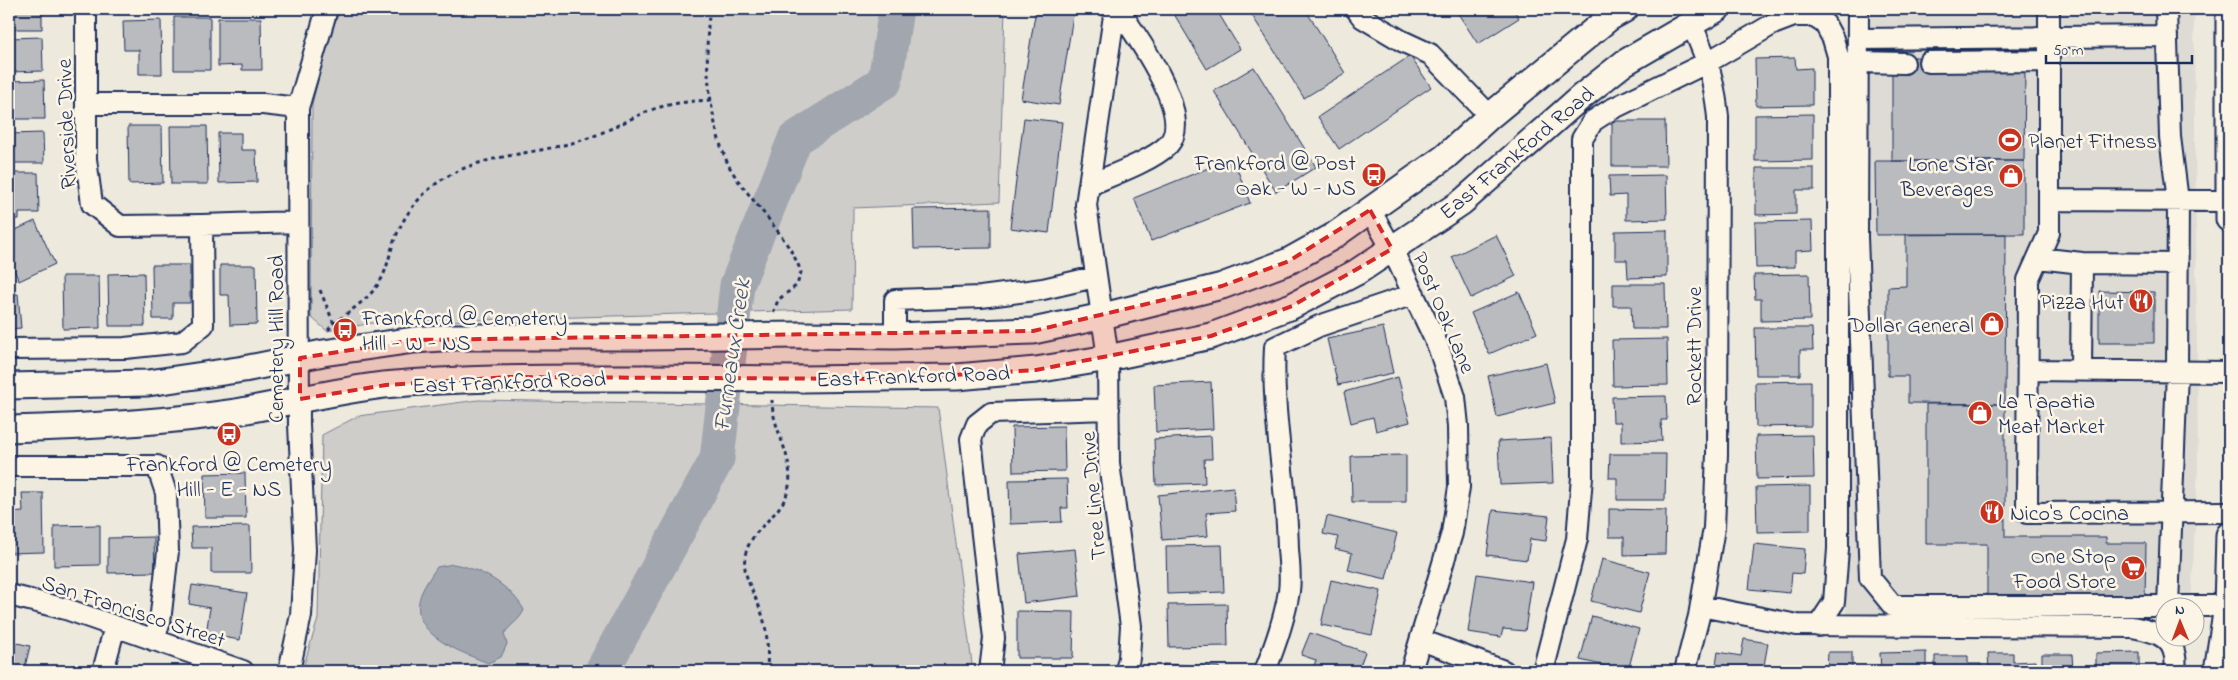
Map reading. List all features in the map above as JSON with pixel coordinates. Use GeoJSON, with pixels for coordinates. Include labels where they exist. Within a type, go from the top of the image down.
{"type":"FeatureCollection","features":[{"type":"Feature","properties":{"kind":"main road","name":"East Frankford Road"},"geometry":{"type":"LineString","coordinates":[[9,386],[148,383],[414,340],[448,337],[895,336],[1033,330],[1103,316],[1222,286],[1289,261],[1332,237],[1445,157],[1490,116],[1609,18],[1625,9]]}},
{"type":"Feature","properties":{"kind":"main road","name":"East Frankford Road"},"geometry":{"type":"LineString","coordinates":[[9,429],[158,423],[237,412],[343,390],[386,385],[509,377],[801,379],[957,377],[1036,370],[1108,358],[1211,336],[1292,306],[1357,272],[1462,202],[1581,97],[1624,63],[1717,9]]}},
{"type":"Feature","properties":{"kind":"main road"},"geometry":{"type":"LineString","coordinates":[[2229,9],[2229,220]]}},
{"type":"Feature","properties":{"kind":"main road"},"geometry":{"type":"LineString","coordinates":[[2217,671],[2227,606],[2229,535]]}},
{"type":"Feature","properties":{"kind":"street","name":"Riverside Drive"},"geometry":{"type":"LineString","coordinates":[[86,9],[86,159],[92,204],[120,226],[202,226],[298,222]]}},
{"type":"Feature","properties":{"kind":"street","name":"Cemetery Hill Road"},"geometry":{"type":"LineString","coordinates":[[289,671],[301,615],[305,550],[300,399],[298,108],[327,9]]}},
{"type":"Feature","properties":{"kind":"street"},"geometry":{"type":"LineString","coordinates":[[1089,185],[1152,157],[1169,145],[1177,126],[1171,98],[1138,36],[1116,9]]}},
{"type":"Feature","properties":{"kind":"street","name":"Tree Line Drive"},"geometry":{"type":"LineString","coordinates":[[1116,9],[1086,205],[1108,358],[1109,463],[1131,626],[1129,658],[1126,671]]}},
{"type":"Feature","properties":{"kind":"street"},"geometry":{"type":"LineString","coordinates":[[1356,9],[1363,18],[1402,41],[1430,54],[1490,116]]}},
{"type":"Feature","properties":{"kind":"street"},"geometry":{"type":"LineString","coordinates":[[1858,9],[1857,237],[1870,578],[1893,606],[2156,606]]}},
{"type":"Feature","properties":{"kind":"street"},"geometry":{"type":"LineString","coordinates":[[2049,9],[2049,233],[2028,280],[2026,512],[2229,512]]}},
{"type":"Feature","properties":{"kind":"street"},"geometry":{"type":"LineString","coordinates":[[2166,9],[2170,137],[2178,201],[2177,372],[2168,598]]}},
{"type":"Feature","properties":{"kind":"street"},"geometry":{"type":"LineString","coordinates":[[1543,671],[1577,539],[1582,478],[1582,140],[1593,121],[1610,110],[1708,62],[1773,24],[1794,16],[1813,16],[1825,24],[1833,39],[1838,56],[1838,550],[1834,602],[1818,626]]}},
{"type":"Feature","properties":{"kind":"street","name":"Rockett Drive"},"geometry":{"type":"LineString","coordinates":[[1684,671],[1701,606],[1714,528],[1717,454],[1718,117],[1714,84],[1708,62],[1691,23]]}},
{"type":"Feature","properties":{"kind":"street"},"geometry":{"type":"LineString","coordinates":[[1858,39],[2167,36]]}},
{"type":"Feature","properties":{"kind":"street"},"geometry":{"type":"LineString","coordinates":[[1929,62],[2049,61]]}},
{"type":"Feature","properties":{"kind":"street"},"geometry":{"type":"LineString","coordinates":[[1858,62],[1904,63]]}},
{"type":"Feature","properties":{"kind":"street"},"geometry":{"type":"LineString","coordinates":[[86,104],[262,104],[298,108]]}},
{"type":"Feature","properties":{"kind":"street"},"geometry":{"type":"LineString","coordinates":[[2049,200],[2229,201]]}},
{"type":"Feature","properties":{"kind":"street","name":"Post Oak Lane"},"geometry":{"type":"LineString","coordinates":[[1370,210],[1392,249],[1438,346],[1455,397],[1459,487],[1452,533],[1412,671]]}},
{"type":"Feature","properties":{"kind":"street"},"geometry":{"type":"LineString","coordinates":[[9,350],[125,348],[182,342],[203,325],[202,226]]}},
{"type":"Feature","properties":{"kind":"street"},"geometry":{"type":"LineString","coordinates":[[2038,258],[2082,263],[2178,264]]}},
{"type":"Feature","properties":{"kind":"street"},"geometry":{"type":"LineString","coordinates":[[2081,370],[2082,263]]}},
{"type":"Feature","properties":{"kind":"street"},"geometry":{"type":"LineString","coordinates":[[895,336],[895,300],[981,297],[1043,289],[1095,277]]}},
{"type":"Feature","properties":{"kind":"street"},"geometry":{"type":"LineString","coordinates":[[1265,671],[1277,640],[1289,590],[1288,515],[1275,417],[1273,381],[1275,347],[1319,326],[1414,294]]}},
{"type":"Feature","properties":{"kind":"street"},"geometry":{"type":"LineString","coordinates":[[2028,370],[2229,372]]}},
{"type":"Feature","properties":{"kind":"street"},"geometry":{"type":"LineString","coordinates":[[990,671],[994,638],[970,439],[977,424],[990,413],[1109,409]]}},
{"type":"Feature","properties":{"kind":"street"},"geometry":{"type":"LineString","coordinates":[[9,466],[157,466],[166,493],[168,551],[160,622],[153,640]]}},
{"type":"Feature","properties":{"kind":"street","name":"San Francisco Street"},"geometry":{"type":"LineString","coordinates":[[9,595],[66,609],[243,671]]}},
{"type":"Feature","properties":{"kind":"street"},"geometry":{"type":"LineString","coordinates":[[1701,606],[1797,625],[2132,627],[2153,630],[2172,644],[2176,656],[2175,671]]}},
{"type":"Feature","properties":{"kind":"street"},"geometry":{"type":"LineString","coordinates":[[2206,606],[2227,606]]}},
{"type":"Feature","properties":{"kind":"street"},"geometry":{"type":"LineString","coordinates":[[102,671],[115,626]]}},
{"type":"Feature","properties":{"kind":"street"},"geometry":{"type":"LineString","coordinates":[[1421,640],[1504,671]]}},
{"type":"Feature","properties":{"kind":"path"},"geometry":{"type":"LineString","coordinates":[[710,9],[706,29],[711,100],[722,151],[729,167],[789,249],[801,272],[797,285],[778,300],[772,317]]}},
{"type":"Feature","properties":{"kind":"path"},"geometry":{"type":"LineString","coordinates":[[323,334],[370,295],[382,278],[395,238],[407,214],[422,196],[457,171],[480,161],[561,147],[585,139],[652,110],[684,101],[711,100]]}},
{"type":"Feature","properties":{"kind":"path"},"geometry":{"type":"LineString","coordinates":[[318,286],[334,324]]}},
{"type":"Feature","properties":{"kind":"path"},"geometry":{"type":"LineString","coordinates":[[767,671],[769,651],[766,633],[762,614],[747,580],[745,557],[753,534],[782,506],[789,486],[789,465],[772,412],[772,393]]}},
{"type":"Feature","properties":{"kind":"highlighted area"},"geometry":{"type":"Polygon","coordinates":[[[1370,210],[1392,249],[1292,306],[1211,336],[1036,370],[889,379],[509,377],[386,385],[300,399],[300,358],[414,340],[1033,331],[1222,286],[1289,261],[1370,210]]]}},
{"type":"Feature","properties":{"kind":"shaded area"},"geometry":{"type":"Polygon","coordinates":[[[341,9],[1005,9],[999,202],[853,208],[852,309],[373,323],[327,331],[311,317],[312,104],[330,33],[341,9]]]}},
{"type":"Feature","properties":{"kind":"shaded area"},"geometry":{"type":"Polygon","coordinates":[[[1846,9],[2194,9],[2198,466],[2191,598],[2156,598],[2156,618],[1846,618],[1846,9]]]}},
{"type":"Feature","properties":{"kind":"shaded area"},"geometry":{"type":"Polygon","coordinates":[[[478,400],[938,408],[972,664],[971,671],[302,671],[318,619],[322,435],[358,416],[478,400]]]}},
{"type":"Feature","properties":{"kind":"shaded area"},"geometry":{"type":"Polygon","coordinates":[[[453,564],[474,570],[494,580],[511,593],[524,610],[504,634],[507,644],[501,657],[488,663],[440,640],[422,622],[419,610],[420,597],[425,585],[437,567],[453,564]]]}},
{"type":"Feature","properties":{"kind":"building"},"geometry":{"type":"Polygon","coordinates":[[[9,9],[42,9],[42,29],[9,29],[9,9]]]}},
{"type":"Feature","properties":{"kind":"building"},"geometry":{"type":"Polygon","coordinates":[[[1036,9],[1074,9],[1059,105],[1021,99],[1036,9]]]}},
{"type":"Feature","properties":{"kind":"building"},"geometry":{"type":"Polygon","coordinates":[[[1171,9],[1216,9],[1240,49],[1207,69],[1171,9]]]}},
{"type":"Feature","properties":{"kind":"building"},"geometry":{"type":"Polygon","coordinates":[[[1248,9],[1305,9],[1345,73],[1304,98],[1248,9]]]}},
{"type":"Feature","properties":{"kind":"building"},"geometry":{"type":"Polygon","coordinates":[[[1455,9],[1513,9],[1519,18],[1478,44],[1455,9]]]}},
{"type":"Feature","properties":{"kind":"building"},"geometry":{"type":"Polygon","coordinates":[[[174,17],[210,17],[210,70],[174,70],[174,17]]]}},
{"type":"Feature","properties":{"kind":"building"},"geometry":{"type":"Polygon","coordinates":[[[218,18],[261,18],[262,70],[242,70],[242,65],[218,66],[218,18]]]}},
{"type":"Feature","properties":{"kind":"building"},"geometry":{"type":"Polygon","coordinates":[[[161,20],[162,74],[139,74],[139,50],[124,50],[123,21],[161,20]]]}},
{"type":"Feature","properties":{"kind":"building"},"geometry":{"type":"Polygon","coordinates":[[[42,37],[43,71],[9,72],[9,38],[42,37]]]}},
{"type":"Feature","properties":{"kind":"building"},"geometry":{"type":"Polygon","coordinates":[[[1410,56],[1431,87],[1339,149],[1318,117],[1410,56]]]}},
{"type":"Feature","properties":{"kind":"building"},"geometry":{"type":"Polygon","coordinates":[[[1904,57],[1930,57],[1930,72],[2025,72],[2024,161],[1892,161],[1892,72],[1904,57]]]}},
{"type":"Feature","properties":{"kind":"building"},"geometry":{"type":"Polygon","coordinates":[[[1795,58],[1796,69],[1812,68],[1812,105],[1756,106],[1755,59],[1795,58]]]}},
{"type":"Feature","properties":{"kind":"building"},"geometry":{"type":"Polygon","coordinates":[[[1254,67],[1316,167],[1276,192],[1214,91],[1254,67]]]}},
{"type":"Feature","properties":{"kind":"building"},"geometry":{"type":"Polygon","coordinates":[[[44,80],[45,119],[9,119],[9,81],[44,80]]]}},
{"type":"Feature","properties":{"kind":"building"},"geometry":{"type":"Polygon","coordinates":[[[1813,114],[1813,160],[1755,161],[1755,115],[1813,114]]]}},
{"type":"Feature","properties":{"kind":"building"},"geometry":{"type":"Polygon","coordinates":[[[1024,118],[1062,122],[1049,233],[1010,228],[1024,118]]]}},
{"type":"Feature","properties":{"kind":"building"},"geometry":{"type":"Polygon","coordinates":[[[1612,121],[1665,121],[1666,166],[1612,166],[1612,121]]]}},
{"type":"Feature","properties":{"kind":"building"},"geometry":{"type":"Polygon","coordinates":[[[128,126],[162,126],[163,183],[129,184],[128,126]]]}},
{"type":"Feature","properties":{"kind":"building"},"geometry":{"type":"Polygon","coordinates":[[[170,126],[207,126],[208,184],[171,184],[170,126]]]}},
{"type":"Feature","properties":{"kind":"building"},"geometry":{"type":"Polygon","coordinates":[[[43,133],[44,163],[9,163],[9,134],[43,133]]]}},
{"type":"Feature","properties":{"kind":"building"},"geometry":{"type":"Polygon","coordinates":[[[218,133],[241,133],[241,150],[256,150],[257,182],[219,183],[218,133]]]}},
{"type":"Feature","properties":{"kind":"building"},"geometry":{"type":"Polygon","coordinates":[[[1233,158],[1250,203],[1151,241],[1134,198],[1233,158]]]}},
{"type":"Feature","properties":{"kind":"building"},"geometry":{"type":"Polygon","coordinates":[[[1875,161],[2024,161],[2024,234],[1876,235],[1875,161]]]}},
{"type":"Feature","properties":{"kind":"building"},"geometry":{"type":"Polygon","coordinates":[[[1756,168],[1814,168],[1814,190],[1796,190],[1796,214],[1756,215],[1756,168]]]}},
{"type":"Feature","properties":{"kind":"building"},"geometry":{"type":"Polygon","coordinates":[[[9,173],[38,173],[39,213],[19,213],[19,219],[9,219],[9,173]]]}},
{"type":"Feature","properties":{"kind":"building"},"geometry":{"type":"Polygon","coordinates":[[[1666,175],[1667,219],[1626,220],[1626,195],[1610,196],[1609,176],[1666,175]]]}},
{"type":"Feature","properties":{"kind":"building"},"geometry":{"type":"Polygon","coordinates":[[[991,208],[991,248],[914,249],[913,209],[991,208]]]}},
{"type":"Feature","properties":{"kind":"building"},"geometry":{"type":"Polygon","coordinates":[[[35,221],[55,264],[19,281],[9,259],[9,233],[35,221]]]}},
{"type":"Feature","properties":{"kind":"building"},"geometry":{"type":"Polygon","coordinates":[[[1812,221],[1813,250],[1795,251],[1795,267],[1756,268],[1755,222],[1812,221]]]}},
{"type":"Feature","properties":{"kind":"building"},"geometry":{"type":"Polygon","coordinates":[[[1667,230],[1667,277],[1628,278],[1627,260],[1615,260],[1615,231],[1667,230]]]}},
{"type":"Feature","properties":{"kind":"building"},"geometry":{"type":"Polygon","coordinates":[[[1906,234],[2006,234],[2005,404],[1908,403],[1908,376],[1888,376],[1888,287],[1906,286],[1906,234]]]}},
{"type":"Feature","properties":{"kind":"building"},"geometry":{"type":"Polygon","coordinates":[[[1496,235],[1516,276],[1471,298],[1452,257],[1496,235]]]}},
{"type":"Feature","properties":{"kind":"building"},"geometry":{"type":"Polygon","coordinates":[[[152,265],[190,265],[190,303],[173,303],[173,319],[153,319],[152,265]]]}},
{"type":"Feature","properties":{"kind":"building"},"geometry":{"type":"Polygon","coordinates":[[[220,265],[256,265],[257,324],[230,325],[229,295],[220,295],[220,265]]]}},
{"type":"Feature","properties":{"kind":"building"},"geometry":{"type":"Polygon","coordinates":[[[144,273],[145,326],[109,326],[108,274],[144,273]]]}},
{"type":"Feature","properties":{"kind":"building"},"geometry":{"type":"Polygon","coordinates":[[[1809,274],[1810,320],[1761,321],[1761,299],[1755,299],[1754,275],[1809,274]]]}},
{"type":"Feature","properties":{"kind":"building"},"geometry":{"type":"Polygon","coordinates":[[[62,276],[99,276],[100,328],[63,329],[62,276]]]}},
{"type":"Feature","properties":{"kind":"building"},"geometry":{"type":"Polygon","coordinates":[[[1613,284],[1665,284],[1666,329],[1632,329],[1631,306],[1613,306],[1613,284]]]}},
{"type":"Feature","properties":{"kind":"building"},"geometry":{"type":"Polygon","coordinates":[[[2099,291],[2154,292],[2154,343],[2099,343],[2099,291]]]}},
{"type":"Feature","properties":{"kind":"building"},"geometry":{"type":"Polygon","coordinates":[[[1519,292],[1537,333],[1489,354],[1471,313],[1519,292]]]}},
{"type":"Feature","properties":{"kind":"building"},"geometry":{"type":"Polygon","coordinates":[[[18,294],[21,328],[9,329],[9,295],[18,294]]]}},
{"type":"Feature","properties":{"kind":"building"},"geometry":{"type":"Polygon","coordinates":[[[1383,327],[1393,373],[1338,385],[1327,339],[1383,327]]]}},
{"type":"Feature","properties":{"kind":"building"},"geometry":{"type":"Polygon","coordinates":[[[1755,328],[1812,328],[1813,350],[1800,350],[1800,375],[1756,375],[1755,328]]]}},
{"type":"Feature","properties":{"kind":"building"},"geometry":{"type":"Polygon","coordinates":[[[1667,339],[1668,385],[1613,386],[1612,340],[1667,339]]]}},
{"type":"Feature","properties":{"kind":"building"},"geometry":{"type":"Polygon","coordinates":[[[1546,363],[1555,403],[1497,417],[1488,376],[1546,363]]]}},
{"type":"Feature","properties":{"kind":"building"},"geometry":{"type":"Polygon","coordinates":[[[1398,377],[1410,422],[1376,431],[1373,417],[1351,423],[1344,392],[1398,377]]]}},
{"type":"Feature","properties":{"kind":"building"},"geometry":{"type":"Polygon","coordinates":[[[1811,381],[1811,426],[1756,427],[1755,382],[1811,381]]]}},
{"type":"Feature","properties":{"kind":"building"},"geometry":{"type":"Polygon","coordinates":[[[1211,382],[1213,429],[1156,432],[1154,385],[1211,382]]]}},
{"type":"Feature","properties":{"kind":"building"},"geometry":{"type":"Polygon","coordinates":[[[1666,396],[1667,420],[1661,420],[1662,441],[1621,442],[1621,422],[1613,422],[1612,397],[1666,396]]]}},
{"type":"Feature","properties":{"kind":"building"},"geometry":{"type":"Polygon","coordinates":[[[1926,404],[2005,404],[2005,537],[2106,537],[2106,543],[2146,543],[2145,597],[1987,597],[1987,544],[1926,544],[1926,404]]]}},
{"type":"Feature","properties":{"kind":"building"},"geometry":{"type":"Polygon","coordinates":[[[1064,426],[1065,471],[1013,472],[1012,427],[1064,426]]]}},
{"type":"Feature","properties":{"kind":"building"},"geometry":{"type":"Polygon","coordinates":[[[1813,435],[1814,478],[1757,479],[1756,436],[1813,435]]]}},
{"type":"Feature","properties":{"kind":"building"},"geometry":{"type":"Polygon","coordinates":[[[1211,436],[1212,459],[1204,459],[1205,483],[1156,485],[1154,439],[1211,436]]]}},
{"type":"Feature","properties":{"kind":"building"},"geometry":{"type":"Polygon","coordinates":[[[1551,438],[1553,483],[1500,485],[1498,441],[1551,438]]]}},
{"type":"Feature","properties":{"kind":"building"},"geometry":{"type":"Polygon","coordinates":[[[1610,454],[1666,454],[1665,500],[1617,500],[1617,478],[1609,478],[1610,454]]]}},
{"type":"Feature","properties":{"kind":"building"},"geometry":{"type":"Polygon","coordinates":[[[1406,455],[1406,502],[1352,502],[1351,456],[1406,455]]]}},
{"type":"Feature","properties":{"kind":"building"},"geometry":{"type":"Polygon","coordinates":[[[245,473],[246,518],[205,518],[204,474],[245,473]]]}},
{"type":"Feature","properties":{"kind":"building"},"geometry":{"type":"Polygon","coordinates":[[[1067,479],[1068,508],[1061,508],[1062,522],[1010,524],[1009,480],[1067,479]]]}},
{"type":"Feature","properties":{"kind":"building"},"geometry":{"type":"Polygon","coordinates":[[[1810,486],[1810,531],[1757,532],[1756,487],[1810,486]]]}},
{"type":"Feature","properties":{"kind":"building"},"geometry":{"type":"Polygon","coordinates":[[[1233,487],[1235,511],[1206,513],[1208,536],[1162,540],[1158,495],[1233,487]]]}},
{"type":"Feature","properties":{"kind":"building"},"geometry":{"type":"Polygon","coordinates":[[[22,493],[43,493],[44,552],[9,553],[9,513],[23,512],[22,493]]]}},
{"type":"Feature","properties":{"kind":"building"},"geometry":{"type":"Polygon","coordinates":[[[1609,509],[1666,510],[1665,554],[1624,555],[1624,537],[1609,537],[1609,509]]]}},
{"type":"Feature","properties":{"kind":"building"},"geometry":{"type":"Polygon","coordinates":[[[1493,510],[1549,516],[1546,541],[1530,539],[1527,560],[1487,555],[1493,510]]]}},
{"type":"Feature","properties":{"kind":"building"},"geometry":{"type":"Polygon","coordinates":[[[1327,516],[1397,533],[1386,579],[1348,570],[1352,553],[1335,549],[1338,537],[1323,534],[1327,516]]]}},
{"type":"Feature","properties":{"kind":"building"},"geometry":{"type":"Polygon","coordinates":[[[100,525],[100,565],[54,566],[54,526],[100,525]]]}},
{"type":"Feature","properties":{"kind":"building"},"geometry":{"type":"Polygon","coordinates":[[[250,526],[251,573],[211,573],[211,548],[192,548],[191,527],[250,526]]]}},
{"type":"Feature","properties":{"kind":"building"},"geometry":{"type":"Polygon","coordinates":[[[154,537],[155,572],[108,573],[108,538],[154,537]]]}},
{"type":"Feature","properties":{"kind":"building"},"geometry":{"type":"Polygon","coordinates":[[[1754,544],[1805,549],[1803,574],[1792,573],[1790,593],[1749,589],[1754,544]]]}},
{"type":"Feature","properties":{"kind":"building"},"geometry":{"type":"Polygon","coordinates":[[[1222,545],[1224,592],[1167,594],[1166,546],[1222,545]]]}},
{"type":"Feature","properties":{"kind":"building"},"geometry":{"type":"Polygon","coordinates":[[[1075,549],[1080,596],[1024,603],[1019,554],[1075,549]]]}},
{"type":"Feature","properties":{"kind":"building"},"geometry":{"type":"Polygon","coordinates":[[[1602,559],[1650,572],[1639,613],[1591,601],[1602,559]]]}},
{"type":"Feature","properties":{"kind":"building"},"geometry":{"type":"Polygon","coordinates":[[[1477,574],[1532,582],[1525,631],[1503,629],[1501,637],[1468,632],[1477,574]]]}},
{"type":"Feature","properties":{"kind":"building"},"geometry":{"type":"Polygon","coordinates":[[[1331,580],[1381,591],[1372,635],[1321,625],[1331,580]]]}},
{"type":"Feature","properties":{"kind":"building"},"geometry":{"type":"Polygon","coordinates":[[[192,585],[247,593],[240,640],[206,634],[210,608],[189,604],[192,585]]]}},
{"type":"Feature","properties":{"kind":"building"},"geometry":{"type":"Polygon","coordinates":[[[1227,604],[1228,646],[1169,647],[1168,605],[1227,604]]]}},
{"type":"Feature","properties":{"kind":"building"},"geometry":{"type":"Polygon","coordinates":[[[1017,611],[1074,612],[1073,658],[1017,658],[1017,611]]]}},
{"type":"Feature","properties":{"kind":"building"},"geometry":{"type":"Polygon","coordinates":[[[1592,616],[1639,629],[1628,671],[1580,660],[1592,616]]]}},
{"type":"Feature","properties":{"kind":"building"},"geometry":{"type":"Polygon","coordinates":[[[1310,633],[1365,652],[1358,671],[1312,671],[1316,660],[1301,655],[1310,633]]]}},
{"type":"Feature","properties":{"kind":"building"},"geometry":{"type":"Polygon","coordinates":[[[1744,639],[1768,643],[1763,671],[1715,671],[1718,652],[1741,656],[1744,639]]]}},
{"type":"Feature","properties":{"kind":"building"},"geometry":{"type":"Polygon","coordinates":[[[9,641],[30,646],[24,671],[9,671],[9,641]]]}},
{"type":"Feature","properties":{"kind":"building"},"geometry":{"type":"Polygon","coordinates":[[[1828,652],[1852,652],[1852,671],[1827,671],[1828,652]]]}},
{"type":"Feature","properties":{"kind":"building"},"geometry":{"type":"Polygon","coordinates":[[[1926,652],[1926,671],[1881,671],[1880,653],[1926,652]]]}},
{"type":"Feature","properties":{"kind":"building"},"geometry":{"type":"Polygon","coordinates":[[[2139,652],[2139,671],[2096,671],[2096,653],[2139,652]]]}},
{"type":"Feature","properties":{"kind":"building"},"geometry":{"type":"Polygon","coordinates":[[[1988,653],[2013,653],[2013,662],[2035,661],[2035,671],[1989,671],[1988,653]]]}},
{"type":"Feature","properties":{"kind":"building"},"geometry":{"type":"Polygon","coordinates":[[[2042,654],[2072,654],[2073,670],[2089,671],[2042,671],[2042,654]]]}},
{"type":"Feature","properties":{"kind":"building"},"geometry":{"type":"Polygon","coordinates":[[[1935,656],[1968,656],[1968,664],[1981,664],[1981,671],[1935,671],[1935,656]]]}},
{"type":"Feature","properties":{"kind":"building"},"geometry":{"type":"Polygon","coordinates":[[[1163,664],[1219,667],[1219,671],[1162,671],[1163,664]]]}},
{"type":"Feature","properties":{"kind":"waterway","name":"Furneaux Creek"},"geometry":{"type":"LineString","coordinates":[[602,671],[717,459],[737,285],[795,139],[885,81],[896,9]]}},
{"type":"Feature","properties":{"kind":"place","name":"Planet Fitness"},"geometry":{"type":"Point","coordinates":[2010,140]}},
{"type":"Feature","properties":{"kind":"place","name":"Frankford @ Post Oak - W - NS"},"geometry":{"type":"Point","coordinates":[1374,175]}},
{"type":"Feature","properties":{"kind":"place","name":"Lone Star Beverages"},"geometry":{"type":"Point","coordinates":[2011,176]}},
{"type":"Feature","properties":{"kind":"place","name":"Pizza Hut"},"geometry":{"type":"Point","coordinates":[2141,301]}},
{"type":"Feature","properties":{"kind":"place","name":"Dollar General"},"geometry":{"type":"Point","coordinates":[1992,324]}},
{"type":"Feature","properties":{"kind":"place","name":"Frankford @ Cemetery Hill - W - NS"},"geometry":{"type":"Point","coordinates":[345,330]}},
{"type":"Feature","properties":{"kind":"place","name":"La Tapatia Meat Market"},"geometry":{"type":"Point","coordinates":[1980,413]}},
{"type":"Feature","properties":{"kind":"place","name":"Frankford @ Cemetery Hill - E - NS"},"geometry":{"type":"Point","coordinates":[229,434]}},
{"type":"Feature","properties":{"kind":"place","name":"Nico's Cocina"},"geometry":{"type":"Point","coordinates":[1992,512]}},
{"type":"Feature","properties":{"kind":"place","name":"One Stop Food Store"},"geometry":{"type":"Point","coordinates":[2133,568]}}]}
